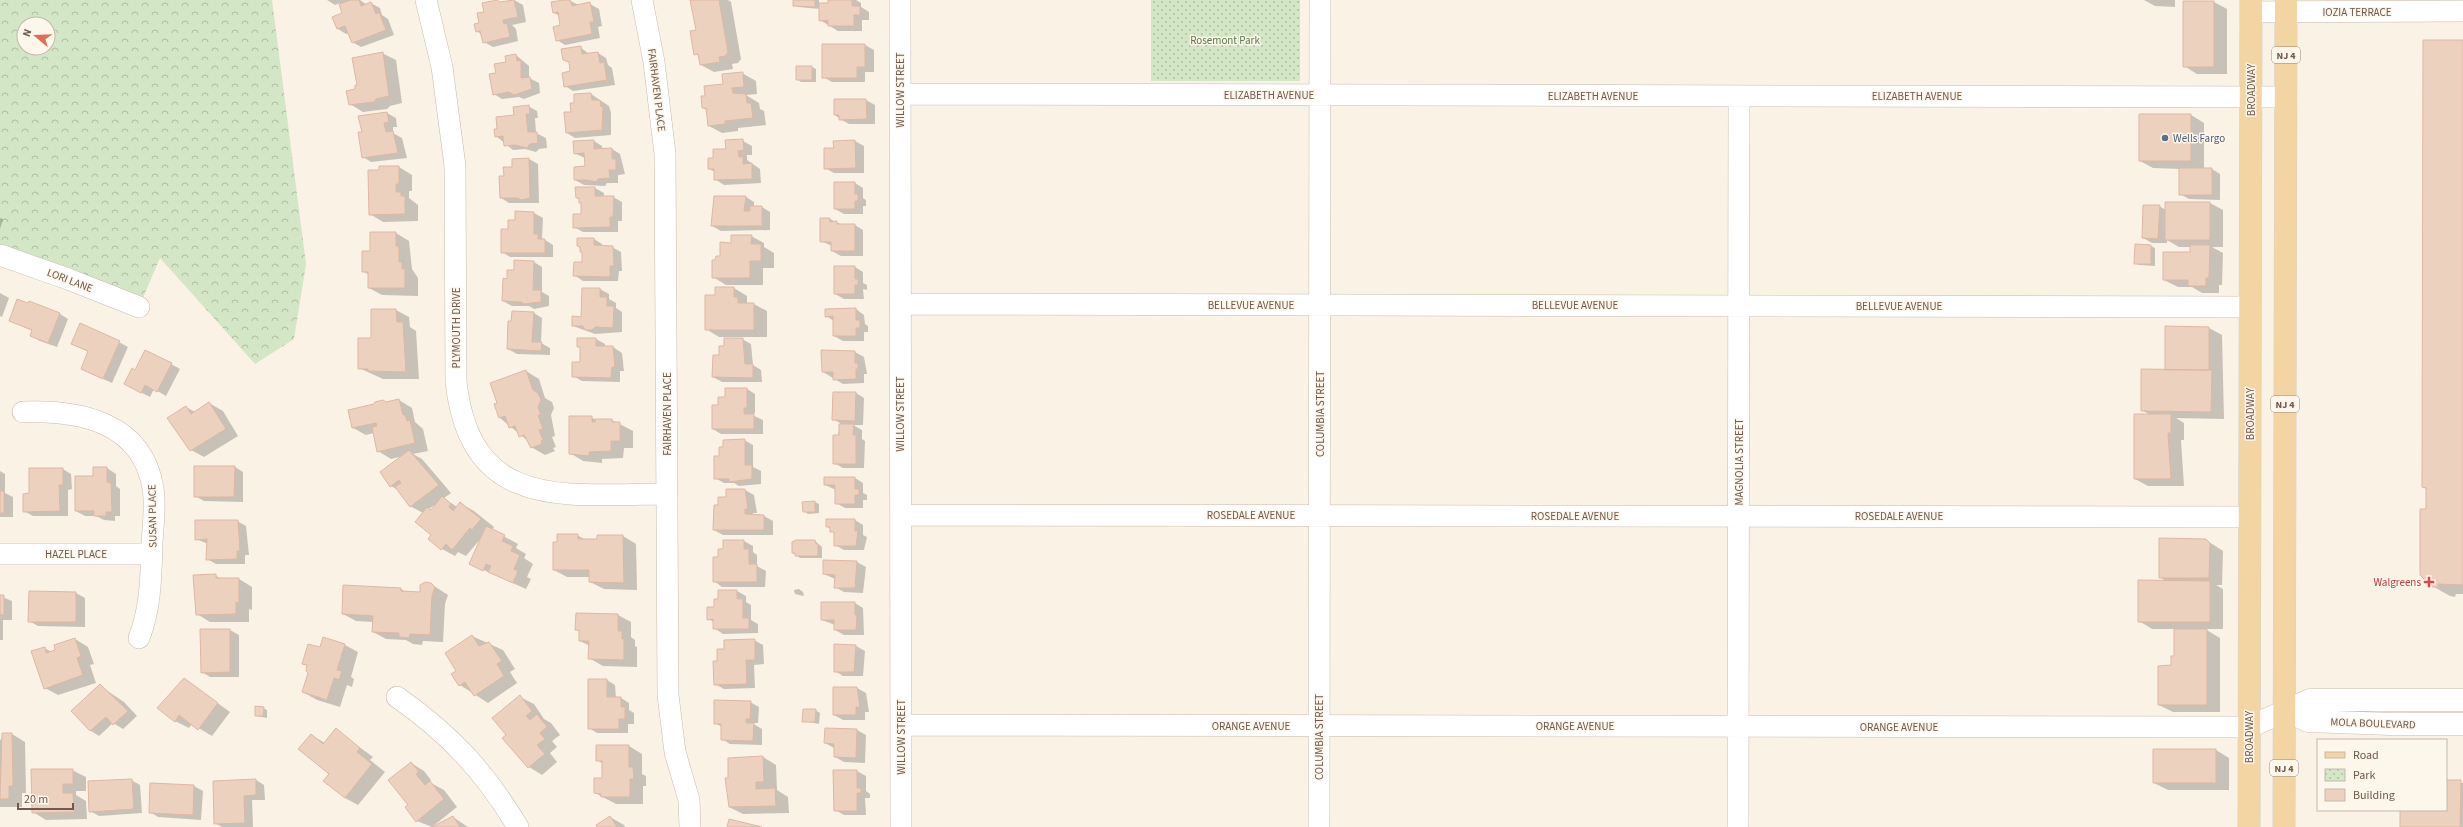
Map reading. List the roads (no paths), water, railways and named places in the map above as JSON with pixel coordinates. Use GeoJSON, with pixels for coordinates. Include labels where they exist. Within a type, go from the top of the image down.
{"type":"FeatureCollection","features":[{"type":"Feature","properties":{"kind":"main road","name":"BROADWAY"},"geometry":{"type":"LineString","coordinates":[[2249,827],[2251,6]]}},
{"type":"Feature","properties":{"kind":"main road","name":"NJ 4"},"geometry":{"type":"LineString","coordinates":[[2284,827],[2286,6]]}},
{"type":"Feature","properties":{"kind":"street","name":"PLYMOUTH DRIVE"},"geometry":{"type":"LineString","coordinates":[[426,0],[442,67],[455,166],[456,382],[459,406],[466,428],[477,449],[490,465],[508,479],[525,487],[563,494],[667,494]]}},
{"type":"Feature","properties":{"kind":"street","name":"FAIRHAVEN PLACE"},"geometry":{"type":"LineString","coordinates":[[642,0],[654,62],[665,154],[668,695],[675,752],[689,800],[690,827]]}},
{"type":"Feature","properties":{"kind":"street","name":"WILLOW STREET"},"geometry":{"type":"LineString","coordinates":[[900,0],[901,827]]}},
{"type":"Feature","properties":{"kind":"street","name":"COLUMBIA STREET"},"geometry":{"type":"LineString","coordinates":[[1319,827],[1320,0]]}},
{"type":"Feature","properties":{"kind":"street","name":"IOZIA TERRACE"},"geometry":{"type":"LineString","coordinates":[[2251,6],[2463,11]]}},
{"type":"Feature","properties":{"kind":"street","name":"ELIZABETH AVENUE"},"geometry":{"type":"LineString","coordinates":[[900,94],[2286,97]]}},
{"type":"Feature","properties":{"kind":"street","name":"MAGNOLIA STREET"},"geometry":{"type":"LineString","coordinates":[[1738,827],[1740,96]]}},
{"type":"Feature","properties":{"kind":"street","name":"LORI LANE"},"geometry":{"type":"LineString","coordinates":[[0,255],[68,279],[139,307]]}},
{"type":"Feature","properties":{"kind":"street","name":"BELLEVUE AVENUE"},"geometry":{"type":"LineString","coordinates":[[900,304],[2250,307]]}},
{"type":"Feature","properties":{"kind":"street","name":"SUSAN PLACE"},"geometry":{"type":"LineString","coordinates":[[23,412],[71,414],[110,426],[128,438],[140,453],[149,470],[154,489],[149,608],[139,638]]}},
{"type":"Feature","properties":{"kind":"street","name":"ROSEDALE AVENUE"},"geometry":{"type":"LineString","coordinates":[[900,515],[2250,517]]}},
{"type":"Feature","properties":{"kind":"street","name":"HAZEL PLACE"},"geometry":{"type":"LineString","coordinates":[[0,554],[152,554]]}},
{"type":"Feature","properties":{"kind":"street"},"geometry":{"type":"LineString","coordinates":[[398,697],[444,732],[466,754],[485,777],[518,827]]}},
{"type":"Feature","properties":{"kind":"street","name":"MOLA BOULEVARD"},"geometry":{"type":"LineString","coordinates":[[2249,728],[2284,710],[2310,700],[2463,700]]}},
{"type":"Feature","properties":{"kind":"street","name":"MOLA BOULEVARD"},"geometry":{"type":"LineString","coordinates":[[2284,710],[2308,721],[2390,724],[2463,724]]}},
{"type":"Feature","properties":{"kind":"street","name":"ORANGE AVENUE"},"geometry":{"type":"LineString","coordinates":[[901,725],[2249,728]]}},
{"type":"Feature","properties":{"kind":"place","name":"Wells Fargo"},"geometry":{"type":"Point","coordinates":[2165,138]}},
{"type":"Feature","properties":{"kind":"place","name":"Walgreens"},"geometry":{"type":"Point","coordinates":[2429,582]}},
{"type":"Feature","properties":{"kind":"park label","name":"Rosemont Park"},"geometry":{"type":"Point","coordinates":[1225,40]}}]}
